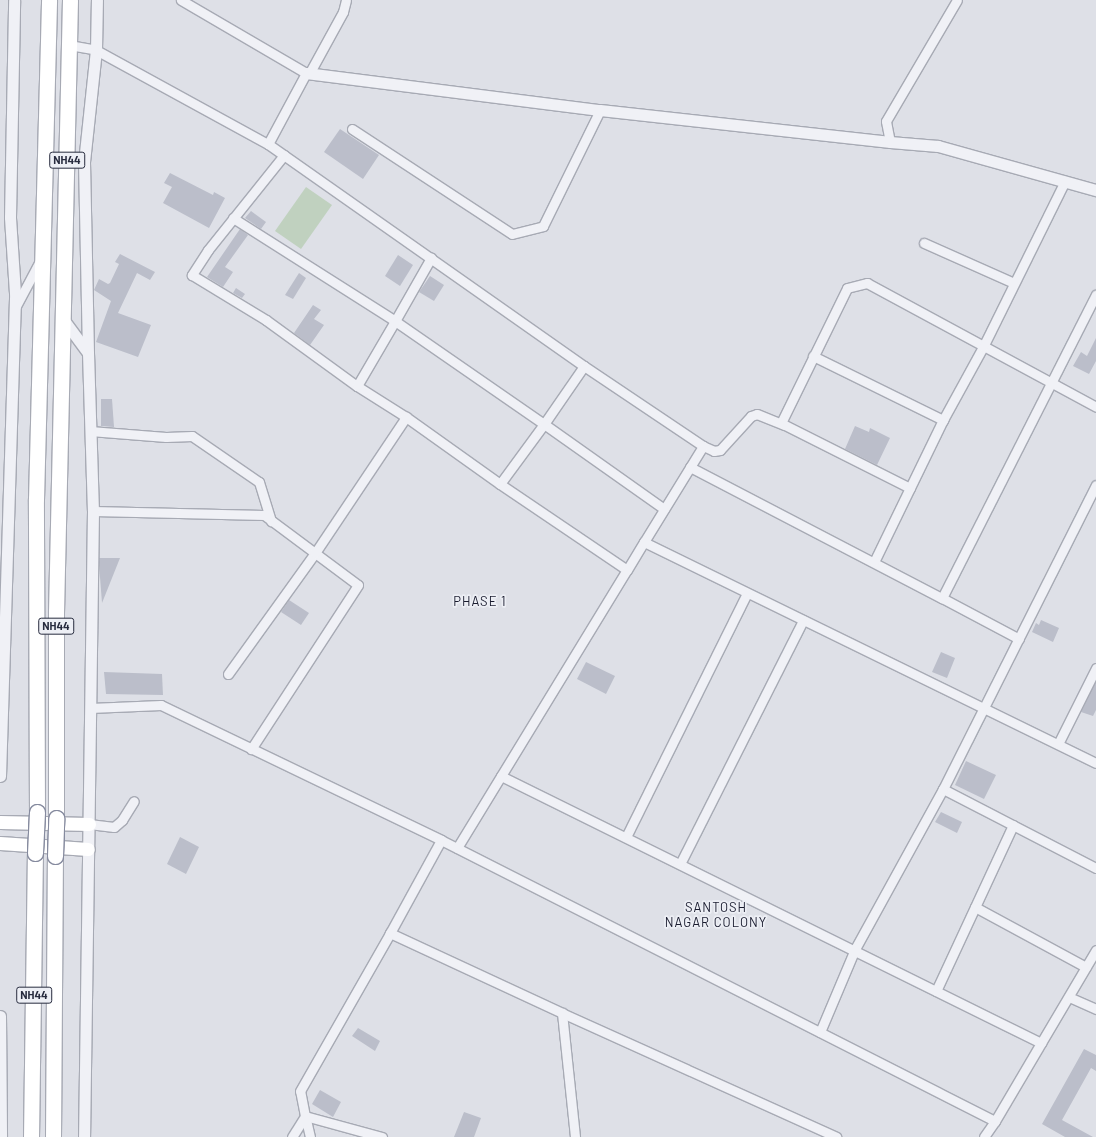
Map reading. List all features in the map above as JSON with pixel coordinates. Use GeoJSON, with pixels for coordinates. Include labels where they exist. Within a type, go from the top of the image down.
{"type":"FeatureCollection","features":[{"type":"Feature","properties":{"kind":"highway","name":"NH44"},"geometry":{"type":"LineString","coordinates":[[30,1137],[37,812],[36,499],[49,0]]}},
{"type":"Feature","properties":{"kind":"highway","name":"NH44"},"geometry":{"type":"LineString","coordinates":[[53,1137],[56,612],[70,0]]}},
{"type":"Feature","properties":{"kind":"main road"},"geometry":{"type":"LineString","coordinates":[[0,822],[89,824]]}},
{"type":"Feature","properties":{"kind":"main road"},"geometry":{"type":"LineString","coordinates":[[0,843],[88,849]]}},
{"type":"Feature","properties":{"kind":"street"},"geometry":{"type":"LineString","coordinates":[[0,776],[14,309],[5,215],[14,0]]}},
{"type":"Feature","properties":{"kind":"street"},"geometry":{"type":"LineString","coordinates":[[84,1137],[93,511],[84,162],[96,50],[97,0]]}},
{"type":"Feature","properties":{"kind":"street"},"geometry":{"type":"LineString","coordinates":[[181,0],[308,74],[600,110],[938,146],[1096,190]]}},
{"type":"Feature","properties":{"kind":"street"},"geometry":{"type":"LineString","coordinates":[[890,142],[886,121],[957,0]]}},
{"type":"Feature","properties":{"kind":"street"},"geometry":{"type":"LineString","coordinates":[[268,144],[343,12],[344,1]]}},
{"type":"Feature","properties":{"kind":"street"},"geometry":{"type":"LineString","coordinates":[[69,45],[96,50],[268,144],[584,366],[703,446],[714,451],[720,450],[751,416],[757,414],[784,425],[910,488]]}},
{"type":"Feature","properties":{"kind":"street"},"geometry":{"type":"LineString","coordinates":[[352,129],[512,234],[543,226],[600,110]]}},
{"type":"Feature","properties":{"kind":"street"},"geometry":{"type":"LineString","coordinates":[[284,155],[233,218],[192,275],[266,320],[357,386],[627,570]]}},
{"type":"Feature","properties":{"kind":"street"},"geometry":{"type":"LineString","coordinates":[[874,562],[943,420],[983,347],[1065,181]]}},
{"type":"Feature","properties":{"kind":"street"},"geometry":{"type":"LineString","coordinates":[[233,218],[395,321],[664,509]]}},
{"type":"Feature","properties":{"kind":"street"},"geometry":{"type":"LineString","coordinates":[[924,243],[1014,283]]}},
{"type":"Feature","properties":{"kind":"street"},"geometry":{"type":"LineString","coordinates":[[14,309],[42,257]]}},
{"type":"Feature","properties":{"kind":"street"},"geometry":{"type":"LineString","coordinates":[[357,386],[432,258]]}},
{"type":"Feature","properties":{"kind":"street"},"geometry":{"type":"LineString","coordinates":[[784,425],[781,423],[847,288],[867,283],[983,347],[1053,382],[1096,406]]}},
{"type":"Feature","properties":{"kind":"street"},"geometry":{"type":"LineString","coordinates":[[942,598],[1096,295]]}},
{"type":"Feature","properties":{"kind":"street"},"geometry":{"type":"LineString","coordinates":[[63,319],[88,353]]}},
{"type":"Feature","properties":{"kind":"street"},"geometry":{"type":"LineString","coordinates":[[813,356],[943,420]]}},
{"type":"Feature","properties":{"kind":"street"},"geometry":{"type":"LineString","coordinates":[[500,484],[584,366]]}},
{"type":"Feature","properties":{"kind":"street"},"geometry":{"type":"LineString","coordinates":[[228,674],[315,553],[406,418]]}},
{"type":"Feature","properties":{"kind":"street"},"geometry":{"type":"LineString","coordinates":[[90,431],[166,437],[192,436],[259,482],[272,520]]}},
{"type":"Feature","properties":{"kind":"street"},"geometry":{"type":"LineString","coordinates":[[457,848],[703,446]]}},
{"type":"Feature","properties":{"kind":"street"},"geometry":{"type":"LineString","coordinates":[[690,467],[1019,639]]}},
{"type":"Feature","properties":{"kind":"street"},"geometry":{"type":"LineString","coordinates":[[820,1032],[855,949],[943,789],[1095,491]]}},
{"type":"Feature","properties":{"kind":"street"},"geometry":{"type":"LineString","coordinates":[[93,511],[264,515],[358,585],[251,749]]}},
{"type":"Feature","properties":{"kind":"street"},"geometry":{"type":"LineString","coordinates":[[644,542],[1096,763]]}},
{"type":"Feature","properties":{"kind":"street"},"geometry":{"type":"LineString","coordinates":[[626,837],[747,593]]}},
{"type":"Feature","properties":{"kind":"street"},"geometry":{"type":"LineString","coordinates":[[680,864],[803,620]]}},
{"type":"Feature","properties":{"kind":"street"},"geometry":{"type":"LineString","coordinates":[[1058,744],[1096,670]]}},
{"type":"Feature","properties":{"kind":"street"},"geometry":{"type":"LineString","coordinates":[[90,708],[161,705],[441,840],[995,1121]]}},
{"type":"Feature","properties":{"kind":"street"},"geometry":{"type":"LineString","coordinates":[[501,776],[855,949],[1041,1043]]}},
{"type":"Feature","properties":{"kind":"street"},"geometry":{"type":"LineString","coordinates":[[943,789],[1096,868]]}},
{"type":"Feature","properties":{"kind":"street"},"geometry":{"type":"LineString","coordinates":[[89,824],[114,827],[122,820],[134,801]]}},
{"type":"Feature","properties":{"kind":"street"},"geometry":{"type":"LineString","coordinates":[[936,991],[1013,825]]}},
{"type":"Feature","properties":{"kind":"street"},"geometry":{"type":"LineString","coordinates":[[310,1137],[300,1091],[441,840]]}},
{"type":"Feature","properties":{"kind":"street"},"geometry":{"type":"LineString","coordinates":[[975,907],[1086,967]]}},
{"type":"Feature","properties":{"kind":"street"},"geometry":{"type":"LineString","coordinates":[[390,933],[562,1013],[836,1137]]}},
{"type":"Feature","properties":{"kind":"street"},"geometry":{"type":"LineString","coordinates":[[984,1137],[995,1121],[1096,950]]}},
{"type":"Feature","properties":{"kind":"street"},"geometry":{"type":"LineString","coordinates":[[1069,997],[1096,1009]]}},
{"type":"Feature","properties":{"kind":"street"},"geometry":{"type":"LineString","coordinates":[[562,1013],[575,1137]]}},
{"type":"Feature","properties":{"kind":"street"},"geometry":{"type":"LineString","coordinates":[[0,1016],[1,1137]]}},
{"type":"Feature","properties":{"kind":"street"},"geometry":{"type":"LineString","coordinates":[[292,1137],[305,1116]]}},
{"type":"Feature","properties":{"kind":"street"},"geometry":{"type":"LineString","coordinates":[[305,1116],[382,1137]]}},
{"type":"Feature","properties":{"kind":"green space"},"geometry":{"type":"Polygon","coordinates":[[[306,187],[332,205],[301,249],[275,231],[306,187]]]}},
{"type":"Feature","properties":{"kind":"building"},"geometry":{"type":"Polygon","coordinates":[[[340,129],[379,155],[363,179],[324,152],[340,129]]]}},
{"type":"Feature","properties":{"kind":"building"},"geometry":{"type":"Polygon","coordinates":[[[170,173],[213,195],[214,192],[225,198],[209,228],[163,203],[172,187],[164,183],[170,173]]]}},
{"type":"Feature","properties":{"kind":"building"},"geometry":{"type":"Polygon","coordinates":[[[251,211],[266,222],[261,229],[245,218],[251,211]]]}},
{"type":"Feature","properties":{"kind":"building"},"geometry":{"type":"Polygon","coordinates":[[[240,229],[248,235],[225,267],[233,272],[223,287],[207,277],[240,229]]]}},
{"type":"Feature","properties":{"kind":"building"},"geometry":{"type":"Polygon","coordinates":[[[120,254],[155,272],[150,280],[137,273],[118,313],[151,325],[138,357],[96,342],[111,301],[94,290],[99,279],[108,284],[110,283],[119,264],[115,262],[120,254]]]}},
{"type":"Feature","properties":{"kind":"building"},"geometry":{"type":"Polygon","coordinates":[[[398,255],[413,265],[400,286],[385,276],[398,255]]]}},
{"type":"Feature","properties":{"kind":"building"},"geometry":{"type":"Polygon","coordinates":[[[299,273],[306,278],[293,299],[285,295],[299,273]]]}},
{"type":"Feature","properties":{"kind":"building"},"geometry":{"type":"Polygon","coordinates":[[[430,276],[444,285],[434,301],[419,292],[430,276]]]}},
{"type":"Feature","properties":{"kind":"building"},"geometry":{"type":"Polygon","coordinates":[[[236,288],[245,294],[242,298],[233,293],[236,288]]]}},
{"type":"Feature","properties":{"kind":"building"},"geometry":{"type":"Polygon","coordinates":[[[313,305],[321,310],[314,319],[324,325],[310,345],[294,333],[313,305]]]}},
{"type":"Feature","properties":{"kind":"building"},"geometry":{"type":"Polygon","coordinates":[[[1096,338],[1096,361],[1089,374],[1073,366],[1081,352],[1087,356],[1096,338]]]}},
{"type":"Feature","properties":{"kind":"building"},"geometry":{"type":"Polygon","coordinates":[[[101,399],[112,399],[114,427],[101,426],[101,399]]]}},
{"type":"Feature","properties":{"kind":"building"},"geometry":{"type":"Polygon","coordinates":[[[855,426],[869,432],[870,428],[890,438],[877,465],[845,449],[855,426]]]}},
{"type":"Feature","properties":{"kind":"building"},"geometry":{"type":"Polygon","coordinates":[[[99,558],[120,558],[102,603],[99,564],[99,558]]]}},
{"type":"Feature","properties":{"kind":"building"},"geometry":{"type":"Polygon","coordinates":[[[289,600],[309,613],[301,625],[281,612],[289,600]]]}},
{"type":"Feature","properties":{"kind":"building"},"geometry":{"type":"Polygon","coordinates":[[[1041,620],[1059,628],[1053,642],[1032,632],[1036,623],[1039,625],[1041,620]]]}},
{"type":"Feature","properties":{"kind":"building"},"geometry":{"type":"Polygon","coordinates":[[[941,652],[955,658],[947,678],[932,672],[941,652]]]}},
{"type":"Feature","properties":{"kind":"building"},"geometry":{"type":"Polygon","coordinates":[[[586,662],[615,676],[606,694],[577,679],[586,662]]]}},
{"type":"Feature","properties":{"kind":"building"},"geometry":{"type":"Polygon","coordinates":[[[104,672],[162,674],[163,695],[106,694],[104,672]]]}},
{"type":"Feature","properties":{"kind":"building"},"geometry":{"type":"Polygon","coordinates":[[[1096,681],[1096,710],[1093,716],[1081,712],[1096,681]]]}},
{"type":"Feature","properties":{"kind":"building"},"geometry":{"type":"Polygon","coordinates":[[[966,761],[996,775],[984,799],[955,785],[966,761]]]}},
{"type":"Feature","properties":{"kind":"building"},"geometry":{"type":"Polygon","coordinates":[[[941,812],[962,822],[957,833],[935,822],[941,812]]]}},
{"type":"Feature","properties":{"kind":"building"},"geometry":{"type":"Polygon","coordinates":[[[180,837],[199,847],[186,874],[167,864],[180,837]]]}},
{"type":"Feature","properties":{"kind":"building"},"geometry":{"type":"Polygon","coordinates":[[[358,1028],[380,1041],[375,1051],[352,1036],[358,1028]]]}},
{"type":"Feature","properties":{"kind":"building"},"geometry":{"type":"Polygon","coordinates":[[[1084,1049],[1096,1055],[1096,1071],[1091,1068],[1062,1120],[1093,1137],[1065,1137],[1042,1124],[1084,1049]]]}},
{"type":"Feature","properties":{"kind":"building"},"geometry":{"type":"Polygon","coordinates":[[[320,1090],[341,1102],[333,1117],[312,1104],[320,1090]]]}},
{"type":"Feature","properties":{"kind":"building"},"geometry":{"type":"Polygon","coordinates":[[[464,1112],[481,1118],[474,1137],[454,1137],[464,1112]]]}},
{"type":"Feature","properties":{"kind":"district","name":"PHASE 1"},"geometry":{"type":"Point","coordinates":[480,601]}},
{"type":"Feature","properties":{"kind":"district","name":"SANTOSH NAGAR COLONY"},"geometry":{"type":"Point","coordinates":[716,916]}}]}
